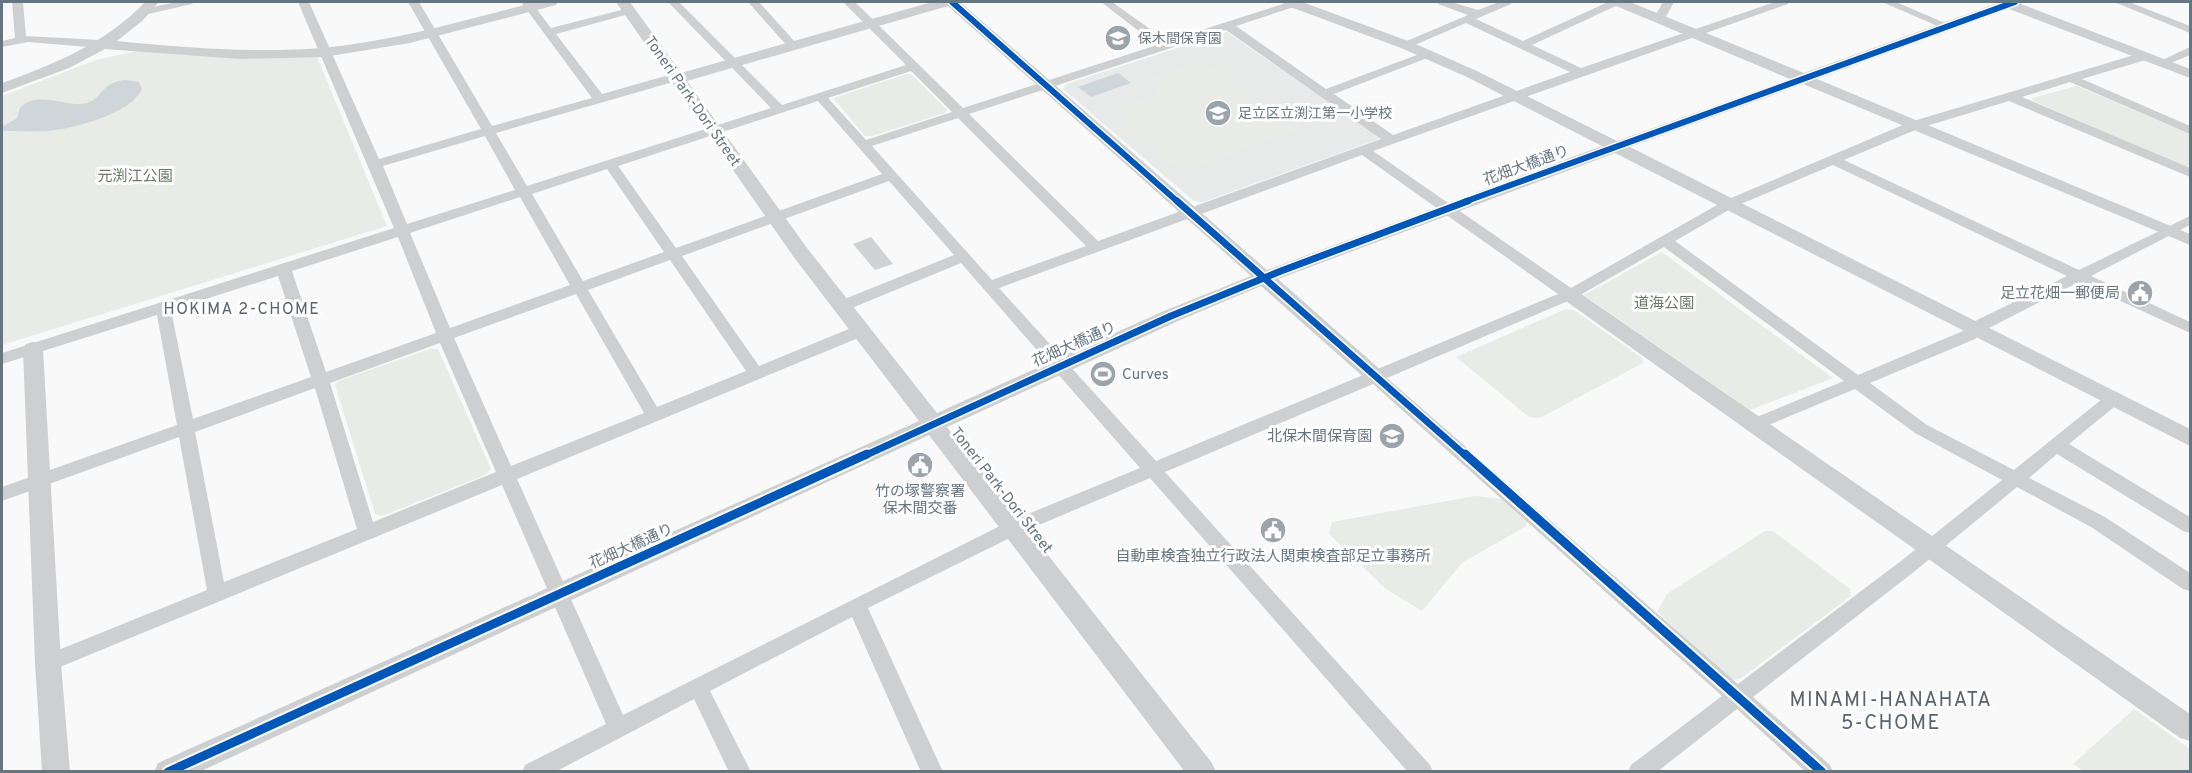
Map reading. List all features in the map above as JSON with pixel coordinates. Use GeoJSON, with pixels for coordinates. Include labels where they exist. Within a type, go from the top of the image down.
{"type":"FeatureCollection","features":[{"type":"Feature","properties":{"kind":"street"},"geometry":{"type":"LineString","coordinates":[[17,2],[21,40]]}},
{"type":"Feature","properties":{"kind":"street"},"geometry":{"type":"LineString","coordinates":[[2,88],[62,65],[100,44],[130,24],[148,7],[188,2]]}},
{"type":"Feature","properties":{"kind":"street"},"geometry":{"type":"LineString","coordinates":[[303,2],[618,728]]}},
{"type":"Feature","properties":{"kind":"street"},"geometry":{"type":"LineString","coordinates":[[413,2],[653,414]]}},
{"type":"Feature","properties":{"kind":"street"},"geometry":{"type":"LineString","coordinates":[[2,44],[21,40],[237,54],[324,52],[381,44],[528,4],[551,2]]}},
{"type":"Feature","properties":{"kind":"street"},"geometry":{"type":"LineString","coordinates":[[673,2],[779,109]]}},
{"type":"Feature","properties":{"kind":"street"},"geometry":{"type":"LineString","coordinates":[[753,2],[792,45]]}},
{"type":"Feature","properties":{"kind":"street"},"geometry":{"type":"LineString","coordinates":[[849,2],[1095,247]]}},
{"type":"Feature","properties":{"kind":"street"},"geometry":{"type":"LineString","coordinates":[[375,164],[946,2]]}},
{"type":"Feature","properties":{"kind":"street"},"geometry":{"type":"LineString","coordinates":[[952,2],[1514,496],[1736,697],[1822,771]]}},
{"type":"Feature","properties":{"kind":"street"},"geometry":{"type":"LineString","coordinates":[[1106,2],[1166,46]]}},
{"type":"Feature","properties":{"kind":"street"},"geometry":{"type":"LineString","coordinates":[[863,145],[1228,26],[1294,2],[1406,45],[1515,95],[2190,438]]}},
{"type":"Feature","properties":{"kind":"street"},"geometry":{"type":"LineString","coordinates":[[1442,2],[1580,72]]}},
{"type":"Feature","properties":{"kind":"street"},"geometry":{"type":"LineString","coordinates":[[1406,45],[1507,2]]}},
{"type":"Feature","properties":{"kind":"street"},"geometry":{"type":"LineString","coordinates":[[1523,45],[1617,2],[1694,32],[2190,240]]}},
{"type":"Feature","properties":{"kind":"street"},"geometry":{"type":"LineString","coordinates":[[1660,18],[1668,2]]}},
{"type":"Feature","properties":{"kind":"street"},"geometry":{"type":"LineString","coordinates":[[989,286],[1515,95],[1784,2]]}},
{"type":"Feature","properties":{"kind":"street"},"geometry":{"type":"LineString","coordinates":[[1888,2],[1946,26]]}},
{"type":"Feature","properties":{"kind":"street"},"geometry":{"type":"LineString","coordinates":[[2010,2],[2190,74]]}},
{"type":"Feature","properties":{"kind":"street","name":"花畑大橋通り"},"geometry":{"type":"LineString","coordinates":[[168,771],[1059,365],[1264,277],[2010,2]]}},
{"type":"Feature","properties":{"kind":"street"},"geometry":{"type":"LineString","coordinates":[[2120,2],[2190,30]]}},
{"type":"Feature","properties":{"kind":"street"},"geometry":{"type":"LineString","coordinates":[[528,4],[599,99]]}},
{"type":"Feature","properties":{"kind":"street"},"geometry":{"type":"LineString","coordinates":[[549,32],[626,6]]}},
{"type":"Feature","properties":{"kind":"street","name":"Toneri Park-Dori Street"},"geometry":{"type":"LineString","coordinates":[[626,6],[774,217],[1202,771]]}},
{"type":"Feature","properties":{"kind":"street"},"geometry":{"type":"LineString","coordinates":[[1228,26],[1391,140]]}},
{"type":"Feature","properties":{"kind":"street"},"geometry":{"type":"LineString","coordinates":[[2162,63],[2190,51]]}},
{"type":"Feature","properties":{"kind":"street"},"geometry":{"type":"LineString","coordinates":[[1324,93],[1429,55]]}},
{"type":"Feature","properties":{"kind":"street"},"geometry":{"type":"LineString","coordinates":[[540,770],[857,605],[1013,528],[1570,295],[1730,204],[1915,125],[2145,56]]}},
{"type":"Feature","properties":{"kind":"street"},"geometry":{"type":"LineString","coordinates":[[2,359],[915,66]]}},
{"type":"Feature","properties":{"kind":"street"},"geometry":{"type":"LineString","coordinates":[[2070,78],[2190,129]]}},
{"type":"Feature","properties":{"kind":"street"},"geometry":{"type":"LineString","coordinates":[[820,96],[1422,771]]}},
{"type":"Feature","properties":{"kind":"street"},"geometry":{"type":"LineString","coordinates":[[2009,96],[2190,173]]}},
{"type":"Feature","properties":{"kind":"street"},"geometry":{"type":"LineString","coordinates":[[1363,150],[2190,729]]}},
{"type":"Feature","properties":{"kind":"street"},"geometry":{"type":"LineString","coordinates":[[1834,160],[2190,328]]}},
{"type":"Feature","properties":{"kind":"street"},"geometry":{"type":"LineString","coordinates":[[610,164],[756,373]]}},
{"type":"Feature","properties":{"kind":"street"},"geometry":{"type":"LineString","coordinates":[[2,494],[891,176]]}},
{"type":"Feature","properties":{"kind":"street"},"geometry":{"type":"LineString","coordinates":[[1753,425],[1969,335],[2190,220]]}},
{"type":"Feature","properties":{"kind":"street"},"geometry":{"type":"LineString","coordinates":[[1665,241],[1921,429],[2017,477],[2098,522],[2190,583]]}},
{"type":"Feature","properties":{"kind":"street"},"geometry":{"type":"LineString","coordinates":[[842,306],[963,257]]}},
{"type":"Feature","properties":{"kind":"street"},"geometry":{"type":"LineString","coordinates":[[283,268],[321,380],[367,532]]}},
{"type":"Feature","properties":{"kind":"street"},"geometry":{"type":"LineString","coordinates":[[163,307],[217,594]]}},
{"type":"Feature","properties":{"kind":"street"},"geometry":{"type":"LineString","coordinates":[[48,663],[862,330]]}},
{"type":"Feature","properties":{"kind":"street"},"geometry":{"type":"LineString","coordinates":[[33,349],[48,663],[56,771]]}},
{"type":"Feature","properties":{"kind":"street"},"geometry":{"type":"LineString","coordinates":[[1639,771],[1931,548],[2113,399]]}},
{"type":"Feature","properties":{"kind":"street"},"geometry":{"type":"LineString","coordinates":[[2056,445],[2190,526]]}},
{"type":"Feature","properties":{"kind":"street"},"geometry":{"type":"LineString","coordinates":[[857,605],[932,771]]}},
{"type":"Feature","properties":{"kind":"street"},"geometry":{"type":"LineString","coordinates":[[698,687],[740,771]]}},
{"type":"Feature","properties":{"kind":"shaded area","name":"足立区立渕江第一小学校"},"geometry":{"type":"Polygon","coordinates":[[[1227,32],[1379,139],[1203,202],[1194,201],[1063,89],[1066,84],[1227,32]]]}},
{"type":"Feature","properties":{"kind":"shaded area"},"geometry":{"type":"Polygon","coordinates":[[[1118,73],[1131,83],[1091,97],[1078,87],[1118,73]]]}},
{"type":"Feature","properties":{"kind":"shaded area"},"geometry":{"type":"Polygon","coordinates":[[[125,80],[139,82],[142,89],[126,106],[101,118],[73,127],[49,131],[2,131],[2,127],[17,118],[21,107],[28,102],[43,99],[82,104],[94,99],[110,85],[125,80]]]}},
{"type":"Feature","properties":{"kind":"green space","name":"元渕江公園"},"geometry":{"type":"Polygon","coordinates":[[[137,51],[317,57],[387,226],[2,345],[2,96],[96,60],[137,51]]]}},
{"type":"Feature","properties":{"kind":"green space"},"geometry":{"type":"Polygon","coordinates":[[[1202,61],[1298,129],[1193,168],[1169,165],[1122,123],[1133,119],[1119,107],[1157,95],[1159,91],[1148,83],[1150,79],[1202,61]]]}},
{"type":"Feature","properties":{"kind":"green space"},"geometry":{"type":"Polygon","coordinates":[[[911,74],[947,110],[945,113],[872,136],[865,136],[833,98],[911,74]]]}},
{"type":"Feature","properties":{"kind":"green space"},"geometry":{"type":"Polygon","coordinates":[[[2077,86],[2190,134],[2190,169],[2033,101],[2032,98],[2077,86]]]}},
{"type":"Feature","properties":{"kind":"green space","name":"道海公園"},"geometry":{"type":"Polygon","coordinates":[[[1662,252],[1833,378],[1750,410],[1584,295],[1662,252]]]}},
{"type":"Feature","properties":{"kind":"green space"},"geometry":{"type":"Polygon","coordinates":[[[1566,309],[1574,310],[1642,358],[1643,363],[1540,418],[1529,417],[1456,357],[1566,309]]]}},
{"type":"Feature","properties":{"kind":"green space"},"geometry":{"type":"Polygon","coordinates":[[[430,349],[438,349],[491,469],[485,475],[382,516],[375,514],[335,385],[338,381],[430,349]]]}},
{"type":"Feature","properties":{"kind":"green space"},"geometry":{"type":"Polygon","coordinates":[[[1475,496],[1502,499],[1527,522],[1526,526],[1462,563],[1422,611],[1386,589],[1329,534],[1332,522],[1475,496]]]}},
{"type":"Feature","properties":{"kind":"green space"},"geometry":{"type":"Polygon","coordinates":[[[1765,531],[1773,531],[1850,589],[1851,596],[1740,679],[1731,680],[1657,612],[1667,594],[1765,531]]]}},
{"type":"Feature","properties":{"kind":"green space"},"geometry":{"type":"Polygon","coordinates":[[[2134,709],[2190,749],[2190,771],[2084,771],[2073,764],[2134,709]]]}},
{"type":"Feature","properties":{"kind":"building"},"geometry":{"type":"Polygon","coordinates":[[[871,237],[893,264],[875,270],[853,244],[871,237]]]}},
{"type":"Feature","properties":{"kind":"cycle path"},"geometry":{"type":"LineString","coordinates":[[952,2],[1513,496],[1822,772]]}},
{"type":"Feature","properties":{"kind":"cycle path"},"geometry":{"type":"LineString","coordinates":[[168,772],[1171,316],[1281,271],[1448,208],[2015,2]]}},
{"type":"Feature","properties":{"kind":"place","name":"保木間保育園"},"geometry":{"type":"Point","coordinates":[1118,38]}},
{"type":"Feature","properties":{"kind":"place","name":"足立区立渕江第一小学校"},"geometry":{"type":"Point","coordinates":[1218,113]}},
{"type":"Feature","properties":{"kind":"place","name":"足立花畑一郵便局"},"geometry":{"type":"Point","coordinates":[2140,293]}},
{"type":"Feature","properties":{"kind":"place","name":"Curves"},"geometry":{"type":"Point","coordinates":[1103,374]}},
{"type":"Feature","properties":{"kind":"place","name":"北保木間保育園"},"geometry":{"type":"Point","coordinates":[1392,436]}},
{"type":"Feature","properties":{"kind":"place","name":"竹の塚警察署 保木間交番"},"geometry":{"type":"Point","coordinates":[920,465]}},
{"type":"Feature","properties":{"kind":"place","name":"自動車検査独立行政法人関東検査部足立事務所"},"geometry":{"type":"Point","coordinates":[1273,530]}},
{"type":"Feature","properties":{"kind":"district","name":"HOKIMA 2-CHOME"},"geometry":{"type":"Point","coordinates":[242,308]}},
{"type":"Feature","properties":{"kind":"district","name":"MINAMI-HANAHATA 5-CHOME"},"geometry":{"type":"Point","coordinates":[1891,710]}}]}
